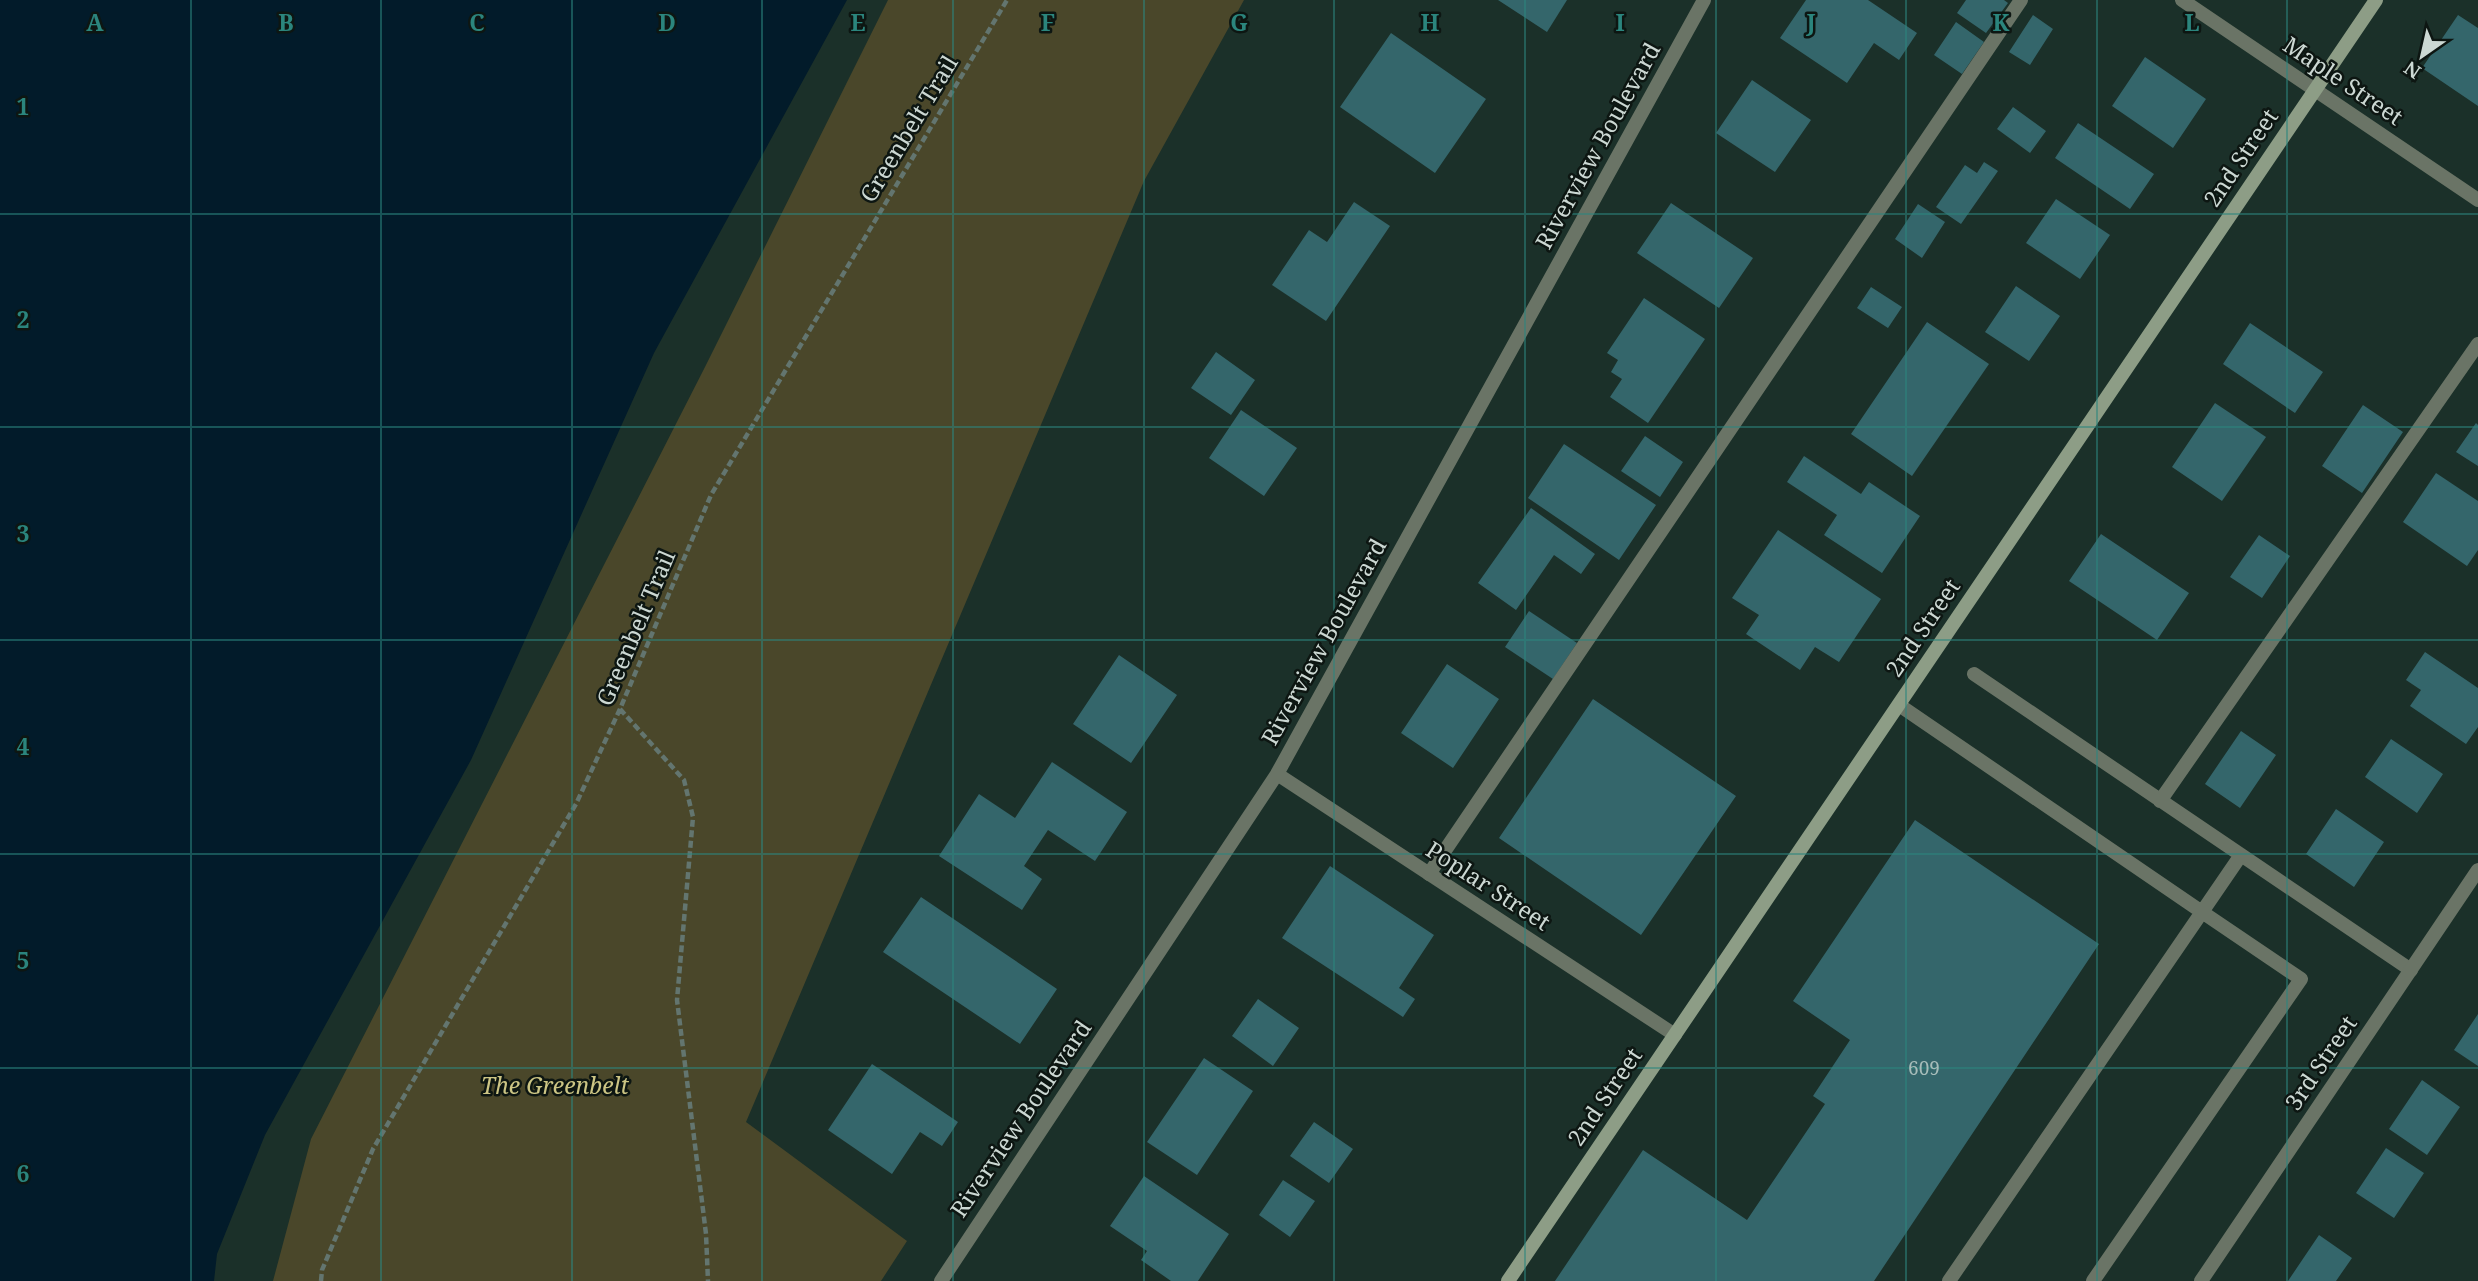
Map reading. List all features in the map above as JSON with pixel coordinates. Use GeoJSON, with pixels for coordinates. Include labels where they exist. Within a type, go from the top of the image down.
{"type":"FeatureCollection","features":[{"type":"Feature","properties":{"kind":"street","name":"Riverview Boulevard"},"geometry":{"type":"LineString","coordinates":[[941,1281],[1277,774],[1704,0]]}},
{"type":"Feature","properties":{"kind":"street"},"geometry":{"type":"LineString","coordinates":[[1429,874],[2021,0]]}},
{"type":"Feature","properties":{"kind":"street","name":"Maple Street"},"geometry":{"type":"LineString","coordinates":[[2182,0],[2478,200]]}},
{"type":"Feature","properties":{"kind":"street","name":"2nd Street"},"geometry":{"type":"LineString","coordinates":[[1508,1281],[2376,0]]}},
{"type":"Feature","properties":{"kind":"street"},"geometry":{"type":"LineString","coordinates":[[2160,801],[2478,344]]}},
{"type":"Feature","properties":{"kind":"street"},"geometry":{"type":"LineString","coordinates":[[1974,674],[2411,970]]}},
{"type":"Feature","properties":{"kind":"street"},"geometry":{"type":"LineString","coordinates":[[1899,705],[2301,979],[2093,1281]]}},
{"type":"Feature","properties":{"kind":"street","name":"Poplar Street"},"geometry":{"type":"LineString","coordinates":[[1277,774],[1675,1035]]}},
{"type":"Feature","properties":{"kind":"street"},"geometry":{"type":"LineString","coordinates":[[1949,1281],[2241,855]]}},
{"type":"Feature","properties":{"kind":"street","name":"3rd Street"},"geometry":{"type":"LineString","coordinates":[[2201,1281],[2478,870]]}},
{"type":"Feature","properties":{"kind":"path","name":"Greenbelt Trail"},"geometry":{"type":"LineString","coordinates":[[321,1281],[322,1270],[373,1149],[576,804],[620,709],[711,495],[1007,0]]}},
{"type":"Feature","properties":{"kind":"path"},"geometry":{"type":"LineString","coordinates":[[620,709],[684,780],[693,817],[677,1000],[706,1234],[708,1281]]}},
{"type":"Feature","properties":{"kind":"green space","name":"The Greenbelt"},"geometry":{"type":"Polygon","coordinates":[[[888,0],[1244,0],[1144,181],[746,1122],[907,1241],[881,1281],[273,1281],[311,1139],[705,367],[888,0]]]}},
{"type":"Feature","properties":{"kind":"water"},"geometry":{"type":"Polygon","coordinates":[[[0,0],[847,0],[654,353],[471,760],[265,1135],[217,1254],[214,1281],[0,1281],[0,0]]]}},
{"type":"Feature","properties":{"kind":"building"},"geometry":{"type":"Polygon","coordinates":[[[1498,0],[1567,0],[1547,32],[1498,0]]]}},
{"type":"Feature","properties":{"kind":"building"},"geometry":{"type":"Polygon","coordinates":[[[1806,0],[1868,0],[1917,33],[1899,60],[1874,43],[1847,83],[1780,38],[1806,0]]]}},
{"type":"Feature","properties":{"kind":"building"},"geometry":{"type":"Polygon","coordinates":[[[1966,0],[2004,0],[2008,3],[1986,33],[1957,13],[1966,0]]]}},
{"type":"Feature","properties":{"kind":"building"},"geometry":{"type":"Polygon","coordinates":[[[2033,15],[2053,29],[2030,65],[2009,52],[2033,15]]]}},
{"type":"Feature","properties":{"kind":"building"},"geometry":{"type":"Polygon","coordinates":[[[2458,15],[2478,28],[2478,106],[2422,68],[2458,15]]]}},
{"type":"Feature","properties":{"kind":"building"},"geometry":{"type":"Polygon","coordinates":[[[1956,22],[1984,42],[1962,74],[1934,55],[1956,22]]]}},
{"type":"Feature","properties":{"kind":"building"},"geometry":{"type":"Polygon","coordinates":[[[1391,33],[1486,99],[1435,173],[1340,107],[1391,33]]]}},
{"type":"Feature","properties":{"kind":"building"},"geometry":{"type":"Polygon","coordinates":[[[2145,57],[2206,99],[2173,148],[2112,106],[2145,57]]]}},
{"type":"Feature","properties":{"kind":"building"},"geometry":{"type":"Polygon","coordinates":[[[1752,80],[1811,120],[1775,172],[1716,133],[1752,80]]]}},
{"type":"Feature","properties":{"kind":"building"},"geometry":{"type":"Polygon","coordinates":[[[2013,107],[2046,131],[2030,153],[1997,129],[2013,107]]]}},
{"type":"Feature","properties":{"kind":"building"},"geometry":{"type":"Polygon","coordinates":[[[2078,123],[2154,174],[2130,209],[2055,158],[2078,123]]]}},
{"type":"Feature","properties":{"kind":"building"},"geometry":{"type":"Polygon","coordinates":[[[1984,162],[1998,171],[1961,224],[1936,207],[1965,165],[1977,173],[1984,162]]]}},
{"type":"Feature","properties":{"kind":"building"},"geometry":{"type":"Polygon","coordinates":[[[2056,199],[2110,235],[2080,279],[2026,243],[2056,199]]]}},
{"type":"Feature","properties":{"kind":"building"},"geometry":{"type":"Polygon","coordinates":[[[1354,202],[1390,226],[1326,321],[1272,285],[1309,230],[1327,242],[1354,202]]]}},
{"type":"Feature","properties":{"kind":"building"},"geometry":{"type":"Polygon","coordinates":[[[1671,203],[1753,258],[1719,308],[1637,253],[1671,203]]]}},
{"type":"Feature","properties":{"kind":"building"},"geometry":{"type":"Polygon","coordinates":[[[1918,204],[1945,222],[1922,258],[1895,239],[1918,204]]]}},
{"type":"Feature","properties":{"kind":"building"},"geometry":{"type":"Polygon","coordinates":[[[2016,286],[2060,316],[2029,361],[1985,332],[2016,286]]]}},
{"type":"Feature","properties":{"kind":"building"},"geometry":{"type":"Polygon","coordinates":[[[1871,287],[1902,307],[1888,328],[1857,308],[1871,287]]]}},
{"type":"Feature","properties":{"kind":"building"},"geometry":{"type":"Polygon","coordinates":[[[1644,298],[1705,339],[1648,423],[1610,397],[1622,379],[1611,372],[1618,360],[1607,353],[1644,298]]]}},
{"type":"Feature","properties":{"kind":"building"},"geometry":{"type":"Polygon","coordinates":[[[1927,322],[1989,364],[1912,476],[1851,434],[1927,322]]]}},
{"type":"Feature","properties":{"kind":"building"},"geometry":{"type":"Polygon","coordinates":[[[2250,323],[2323,372],[2295,413],[2223,364],[2250,323]]]}},
{"type":"Feature","properties":{"kind":"building"},"geometry":{"type":"Polygon","coordinates":[[[1216,352],[1255,380],[1231,415],[1191,388],[1216,352]]]}},
{"type":"Feature","properties":{"kind":"building"},"geometry":{"type":"Polygon","coordinates":[[[2215,403],[2266,437],[2222,501],[2172,467],[2215,403]]]}},
{"type":"Feature","properties":{"kind":"building"},"geometry":{"type":"Polygon","coordinates":[[[2363,405],[2403,432],[2362,493],[2322,466],[2363,405]]]}},
{"type":"Feature","properties":{"kind":"building"},"geometry":{"type":"Polygon","coordinates":[[[1241,410],[1297,448],[1264,496],[1209,458],[1241,410]]]}},
{"type":"Feature","properties":{"kind":"building"},"geometry":{"type":"Polygon","coordinates":[[[2476,423],[2478,425],[2478,466],[2456,452],[2476,423]]]}},
{"type":"Feature","properties":{"kind":"building"},"geometry":{"type":"Polygon","coordinates":[[[1645,436],[1683,462],[1660,497],[1621,471],[1645,436]]]}},
{"type":"Feature","properties":{"kind":"building"},"geometry":{"type":"Polygon","coordinates":[[[1564,444],[1656,505],[1619,560],[1528,498],[1564,444]]]}},
{"type":"Feature","properties":{"kind":"building"},"geometry":{"type":"Polygon","coordinates":[[[1804,456],[1861,494],[1869,482],[1920,516],[1882,573],[1824,535],[1837,515],[1787,482],[1804,456]]]}},
{"type":"Feature","properties":{"kind":"building"},"geometry":{"type":"Polygon","coordinates":[[[2436,473],[2478,501],[2478,550],[2467,566],[2403,522],[2436,473]]]}},
{"type":"Feature","properties":{"kind":"building"},"geometry":{"type":"Polygon","coordinates":[[[1531,508],[1595,554],[1581,574],[1554,555],[1516,610],[1478,583],[1531,508]]]}},
{"type":"Feature","properties":{"kind":"building"},"geometry":{"type":"Polygon","coordinates":[[[1778,530],[1881,599],[1839,662],[1815,647],[1800,670],[1746,634],[1759,615],[1732,598],[1778,530]]]}},
{"type":"Feature","properties":{"kind":"building"},"geometry":{"type":"Polygon","coordinates":[[[2101,534],[2189,593],[2157,640],[2069,581],[2101,534]]]}},
{"type":"Feature","properties":{"kind":"building"},"geometry":{"type":"Polygon","coordinates":[[[2259,535],[2290,556],[2262,598],[2230,577],[2259,535]]]}},
{"type":"Feature","properties":{"kind":"building"},"geometry":{"type":"Polygon","coordinates":[[[1529,611],[1577,643],[1553,679],[1505,647],[1529,611]]]}},
{"type":"Feature","properties":{"kind":"building"},"geometry":{"type":"Polygon","coordinates":[[[2425,652],[2478,688],[2478,727],[2466,744],[2410,706],[2421,690],[2406,680],[2425,652]]]}},
{"type":"Feature","properties":{"kind":"building"},"geometry":{"type":"Polygon","coordinates":[[[1119,655],[1177,695],[1131,763],[1073,724],[1119,655]]]}},
{"type":"Feature","properties":{"kind":"building"},"geometry":{"type":"Polygon","coordinates":[[[1447,664],[1499,699],[1453,768],[1401,733],[1447,664]]]}},
{"type":"Feature","properties":{"kind":"building"},"geometry":{"type":"Polygon","coordinates":[[[1593,699],[1736,796],[1641,935],[1499,838],[1593,699]]]}},
{"type":"Feature","properties":{"kind":"building"},"geometry":{"type":"Polygon","coordinates":[[[2241,731],[2276,755],[2240,808],[2205,784],[2241,731]]]}},
{"type":"Feature","properties":{"kind":"building"},"geometry":{"type":"Polygon","coordinates":[[[2391,739],[2443,774],[2417,813],[2365,777],[2391,739]]]}},
{"type":"Feature","properties":{"kind":"building"},"geometry":{"type":"Polygon","coordinates":[[[1052,762],[1127,812],[1095,861],[1048,830],[1024,866],[1042,879],[1022,910],[939,856],[979,794],[1015,818],[1052,762]]]}},
{"type":"Feature","properties":{"kind":"building"},"geometry":{"type":"Polygon","coordinates":[[[2336,809],[2384,842],[2354,887],[2306,854],[2336,809]]]}},
{"type":"Feature","properties":{"kind":"building"},"geometry":{"type":"Polygon","coordinates":[[[1915,820],[2099,944],[1874,1281],[1555,1281],[1643,1150],[1747,1220],[1825,1104],[1813,1096],[1850,1040],[1793,1001],[1915,820]]]}},
{"type":"Feature","properties":{"kind":"building"},"geometry":{"type":"Polygon","coordinates":[[[1330,866],[1434,935],[1399,988],[1415,999],[1403,1017],[1282,938],[1330,866]]]}},
{"type":"Feature","properties":{"kind":"building"},"geometry":{"type":"Polygon","coordinates":[[[921,897],[1057,989],[1020,1044],[883,952],[921,897]]]}},
{"type":"Feature","properties":{"kind":"building"},"geometry":{"type":"Polygon","coordinates":[[[1258,999],[1299,1028],[1273,1066],[1232,1036],[1258,999]]]}},
{"type":"Feature","properties":{"kind":"building"},"geometry":{"type":"Polygon","coordinates":[[[2478,1014],[2478,1066],[2454,1050],[2478,1014]]]}},
{"type":"Feature","properties":{"kind":"building"},"geometry":{"type":"Polygon","coordinates":[[[1204,1058],[1253,1091],[1197,1175],[1147,1142],[1204,1058]]]}},
{"type":"Feature","properties":{"kind":"building"},"geometry":{"type":"Polygon","coordinates":[[[872,1064],[958,1122],[942,1146],[920,1132],[892,1174],[828,1130],[872,1064]]]}},
{"type":"Feature","properties":{"kind":"building"},"geometry":{"type":"Polygon","coordinates":[[[2422,1080],[2460,1107],[2427,1155],[2389,1129],[2422,1080]]]}},
{"type":"Feature","properties":{"kind":"building"},"geometry":{"type":"Polygon","coordinates":[[[1314,1122],[1353,1149],[1329,1183],[1290,1156],[1314,1122]]]}},
{"type":"Feature","properties":{"kind":"building"},"geometry":{"type":"Polygon","coordinates":[[[2386,1148],[2424,1173],[2394,1218],[2356,1193],[2386,1148]]]}},
{"type":"Feature","properties":{"kind":"building"},"geometry":{"type":"Polygon","coordinates":[[[1144,1176],[1229,1234],[1198,1281],[1171,1281],[1141,1260],[1147,1251],[1110,1226],[1144,1176]]]}},
{"type":"Feature","properties":{"kind":"building"},"geometry":{"type":"Polygon","coordinates":[[[1283,1180],[1315,1201],[1290,1237],[1259,1215],[1283,1180]]]}},
{"type":"Feature","properties":{"kind":"building"},"geometry":{"type":"Polygon","coordinates":[[[2319,1235],[2352,1258],[2336,1281],[2288,1281],[2319,1235]]]}}]}
